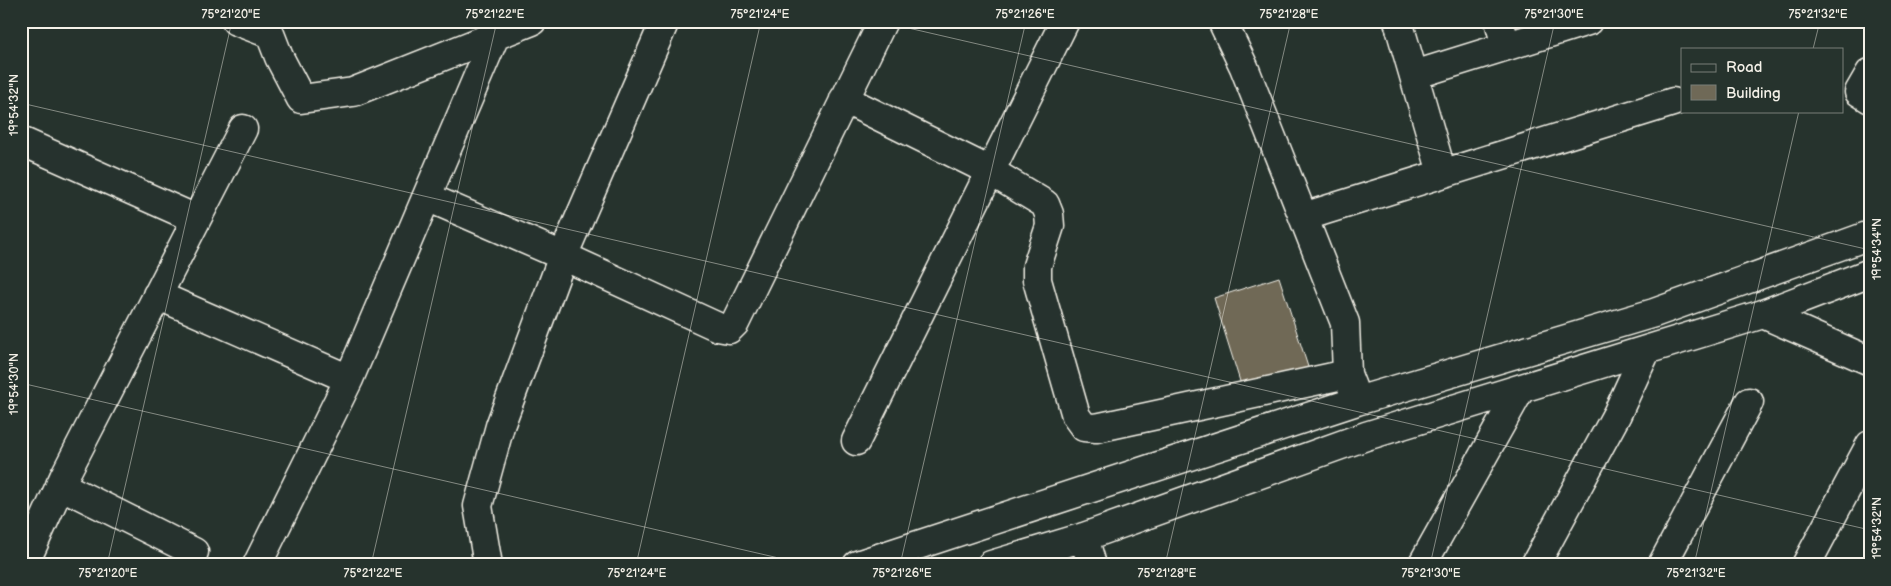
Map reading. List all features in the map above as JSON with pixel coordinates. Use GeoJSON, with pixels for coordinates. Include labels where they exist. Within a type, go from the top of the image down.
{"type":"FeatureCollection","features":[{"type":"Feature","properties":{"kind":"street"},"geometry":{"type":"LineString","coordinates":[[236,21],[267,28],[279,57],[301,99],[353,92],[505,29],[532,21]]}},
{"type":"Feature","properties":{"kind":"street"},"geometry":{"type":"LineString","coordinates":[[488,565],[478,506],[500,426],[563,256],[665,21]]}},
{"type":"Feature","properties":{"kind":"street"},"geometry":{"type":"LineString","coordinates":[[427,197],[563,256],[718,328],[728,329],[735,323],[883,21]]}},
{"type":"Feature","properties":{"kind":"street"},"geometry":{"type":"LineString","coordinates":[[856,441],[1065,21]]}},
{"type":"Feature","properties":{"kind":"street"},"geometry":{"type":"LineString","coordinates":[[1222,21],[1244,67],[1345,322],[1347,374],[1357,401],[1366,436]]}},
{"type":"Feature","properties":{"kind":"street"},"geometry":{"type":"LineString","coordinates":[[1398,21],[1442,173]]}},
{"type":"Feature","properties":{"kind":"street"},"geometry":{"type":"LineString","coordinates":[[1414,75],[1503,34],[1588,21]]}},
{"type":"Feature","properties":{"kind":"street"},"geometry":{"type":"LineString","coordinates":[[257,565],[350,379],[427,197],[505,29]]}},
{"type":"Feature","properties":{"kind":"street"},"geometry":{"type":"LineString","coordinates":[[1870,73],[1859,92],[1870,99]]}},
{"type":"Feature","properties":{"kind":"street"},"geometry":{"type":"LineString","coordinates":[[844,99],[990,171],[1044,204],[1050,214],[1050,226],[1037,266],[1038,280],[1076,416],[1084,426],[1096,428],[1347,374]]}},
{"type":"Feature","properties":{"kind":"street"},"geometry":{"type":"LineString","coordinates":[[1303,217],[1673,102]]}},
{"type":"Feature","properties":{"kind":"street"},"geometry":{"type":"LineString","coordinates":[[24,565],[60,485],[243,129]]}},
{"type":"Feature","properties":{"kind":"street"},"geometry":{"type":"LineString","coordinates":[[21,141],[196,218]]}},
{"type":"Feature","properties":{"kind":"street"},"geometry":{"type":"LineString","coordinates":[[858,565],[1357,401],[1654,313],[1870,236]]}},
{"type":"Feature","properties":{"kind":"street"},"geometry":{"type":"LineString","coordinates":[[991,565],[1084,537],[1366,436],[1764,314],[1870,273]]}},
{"type":"Feature","properties":{"kind":"street"},"geometry":{"type":"LineString","coordinates":[[157,295],[350,379]]}},
{"type":"Feature","properties":{"kind":"street"},"geometry":{"type":"LineString","coordinates":[[1764,314],[1870,361]]}},
{"type":"Feature","properties":{"kind":"street"},"geometry":{"type":"LineString","coordinates":[[1535,565],[1617,414],[1646,351]]}},
{"type":"Feature","properties":{"kind":"street"},"geometry":{"type":"LineString","coordinates":[[1422,565],[1520,390]]}},
{"type":"Feature","properties":{"kind":"street"},"geometry":{"type":"LineString","coordinates":[[1662,565],[1749,402]]}},
{"type":"Feature","properties":{"kind":"street"},"geometry":{"type":"LineString","coordinates":[[1806,565],[1870,445]]}},
{"type":"Feature","properties":{"kind":"street"},"geometry":{"type":"LineString","coordinates":[[60,485],[194,552]]}},
{"type":"Feature","properties":{"kind":"street"},"geometry":{"type":"LineString","coordinates":[[1084,537],[1092,565]]}},
{"type":"Feature","properties":{"kind":"building"},"geometry":{"type":"Polygon","coordinates":[[[1279,277],[1309,370],[1243,391],[1214,298],[1279,277]]]}}]}
